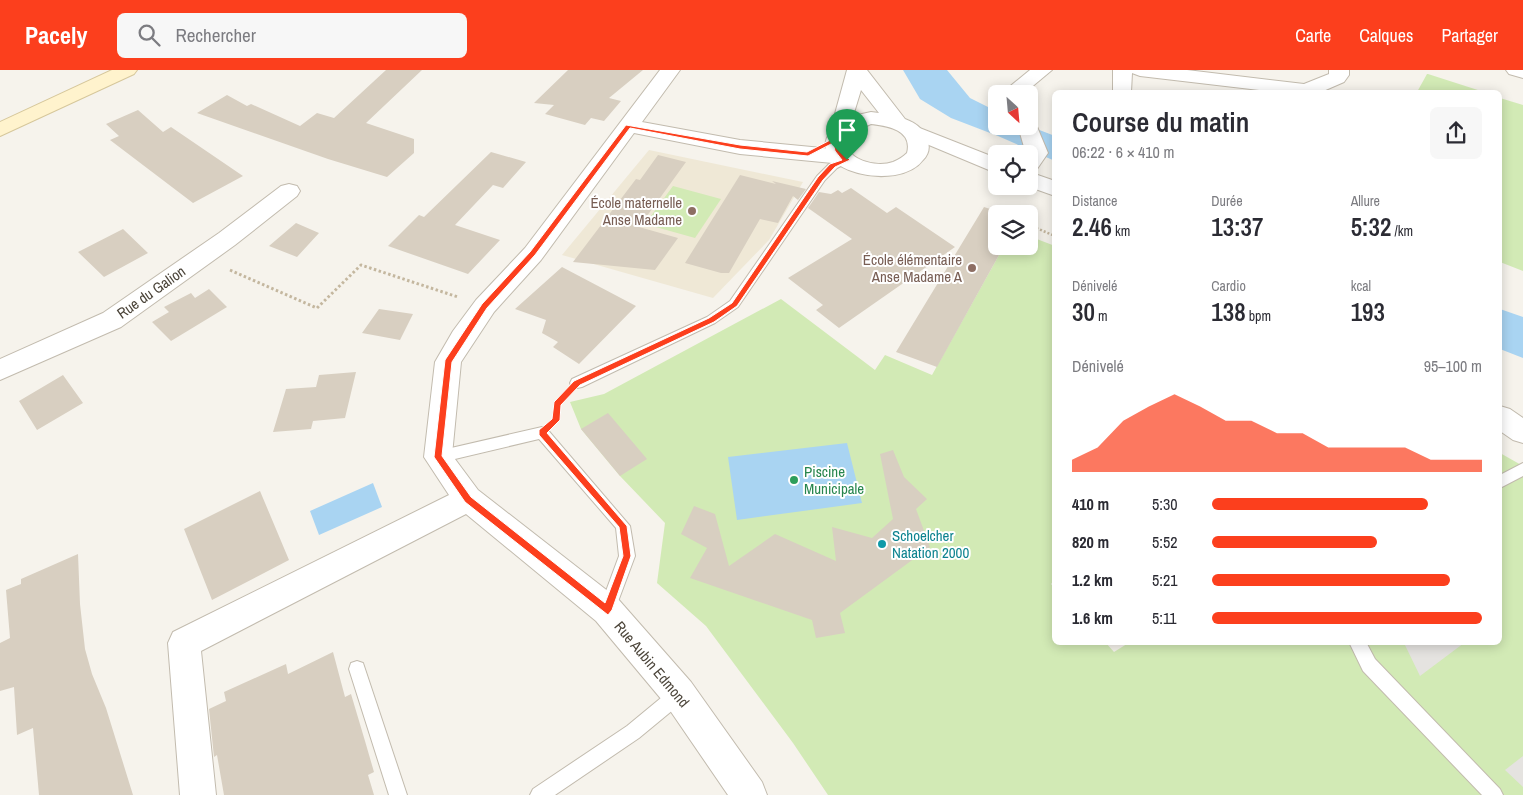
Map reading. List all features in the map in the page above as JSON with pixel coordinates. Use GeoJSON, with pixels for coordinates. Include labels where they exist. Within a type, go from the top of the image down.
{"type":"FeatureCollection","features":[{"type":"Feature","properties":{"kind":"main road"},"geometry":{"type":"LineString","coordinates":[[0,130],[127,70]]}},
{"type":"Feature","properties":{"kind":"street"},"geometry":{"type":"LineString","coordinates":[[438,457],[448,362],[485,306],[533,254],[670,70]]}},
{"type":"Feature","properties":{"kind":"street"},"geometry":{"type":"LineString","coordinates":[[1022,85],[1042,70]]}},
{"type":"Feature","properties":{"kind":"street"},"geometry":{"type":"LineString","coordinates":[[1122,70],[1122,90]]}},
{"type":"Feature","properties":{"kind":"street"},"geometry":{"type":"LineString","coordinates":[[1140,70],[1279,90],[1313,89],[1337,78],[1339,70]]}},
{"type":"Feature","properties":{"kind":"street"},"geometry":{"type":"LineString","coordinates":[[1516,70],[1523,72]]}},
{"type":"Feature","properties":{"kind":"street"},"geometry":{"type":"LineString","coordinates":[[841,147],[857,71]]}},
{"type":"Feature","properties":{"kind":"street"},"geometry":{"type":"LineString","coordinates":[[857,71],[905,127],[918,139],[919,148],[916,156]]}},
{"type":"Feature","properties":{"kind":"street"},"geometry":{"type":"LineString","coordinates":[[841,147],[847,125],[858,120],[871,118],[905,127],[988,163]]}},
{"type":"Feature","properties":{"kind":"street"},"geometry":{"type":"LineString","coordinates":[[628,126],[740,147],[808,154],[841,147]]}},
{"type":"Feature","properties":{"kind":"street"},"geometry":{"type":"LineString","coordinates":[[841,147],[863,168],[888,170],[900,167],[916,156],[970,156]]}},
{"type":"Feature","properties":{"kind":"street"},"geometry":{"type":"LineString","coordinates":[[1038,182],[1052,188]]}},
{"type":"Feature","properties":{"kind":"street","name":"Rue du Galion"},"geometry":{"type":"LineString","coordinates":[[0,370],[112,320],[201,257],[289,191]]}},
{"type":"Feature","properties":{"kind":"street"},"geometry":{"type":"LineString","coordinates":[[1502,418],[1523,432]]}},
{"type":"Feature","properties":{"kind":"street","name":"Rue Aubin Edmond"},"geometry":{"type":"LineString","coordinates":[[438,457],[468,499],[608,610],[679,694],[749,795]]}},
{"type":"Feature","properties":{"kind":"street"},"geometry":{"type":"LineString","coordinates":[[198,795],[184,643],[468,499]]}},
{"type":"Feature","properties":{"kind":"lane"},"geometry":{"type":"LineString","coordinates":[[577,383],[711,320],[734,304],[821,178],[832,166],[841,147]]}},
{"type":"Feature","properties":{"kind":"lane"},"geometry":{"type":"LineString","coordinates":[[438,457],[542,433],[623,526],[627,556],[608,610]]}},
{"type":"Feature","properties":{"kind":"lane"},"geometry":{"type":"LineString","coordinates":[[1502,481],[1523,470]]}},
{"type":"Feature","properties":{"kind":"lane"},"geometry":{"type":"LineString","coordinates":[[1359,645],[1369,665],[1494,795]]}},
{"type":"Feature","properties":{"kind":"lane"},"geometry":{"type":"LineString","coordinates":[[357,668],[398,795]]}},
{"type":"Feature","properties":{"kind":"lane"},"geometry":{"type":"LineString","coordinates":[[539,795],[633,732],[679,694]]}},
{"type":"Feature","properties":{"kind":"path"},"geometry":{"type":"LineString","coordinates":[[1038,229],[1052,235]]}},
{"type":"Feature","properties":{"kind":"path"},"geometry":{"type":"LineString","coordinates":[[201,257],[317,308],[361,265],[485,306]]}},
{"type":"Feature","properties":{"kind":"path"},"geometry":{"type":"LineString","coordinates":[[542,433],[556,420],[557,404],[577,383]]}},
{"type":"Feature","properties":{"kind":"shaded area","name":"École maternelle Anse Madame"},"geometry":{"type":"Polygon","coordinates":[[[649,150],[803,182],[769,240],[713,298],[562,255],[649,150]]]}},
{"type":"Feature","properties":{"kind":"shaded area"},"geometry":{"type":"Polygon","coordinates":[[[1405,645],[1461,645],[1420,676],[1405,645]]]}},
{"type":"Feature","properties":{"kind":"shaded area"},"geometry":{"type":"Polygon","coordinates":[[[1523,756],[1523,787],[1505,770],[1523,756]]]}},
{"type":"Feature","properties":{"kind":"green space"},"geometry":{"type":"Polygon","coordinates":[[[1428,74],[1478,90],[1418,90],[1428,74]]]}},
{"type":"Feature","properties":{"kind":"green space"},"geometry":{"type":"Polygon","coordinates":[[[1502,99],[1523,105],[1523,271],[1502,263],[1502,99]]]}},
{"type":"Feature","properties":{"kind":"green space"},"geometry":{"type":"Polygon","coordinates":[[[673,186],[721,199],[695,238],[645,224],[673,186]]]}},
{"type":"Feature","properties":{"kind":"green space"},"geometry":{"type":"Polygon","coordinates":[[[1038,239],[1052,245],[1052,645],[1108,645],[1114,652],[1125,645],[1502,645],[1502,454],[1523,466],[1523,795],[828,795],[793,743],[706,626],[657,583],[665,523],[620,476],[581,429],[570,402],[604,394],[781,299],[875,370],[885,355],[932,375],[999,255],[1038,255],[1038,239]]]}},
{"type":"Feature","properties":{"kind":"water"},"geometry":{"type":"Polygon","coordinates":[[[903,70],[947,70],[970,98],[988,107],[988,132],[951,118],[920,99],[903,70]]]}},
{"type":"Feature","properties":{"kind":"water"},"geometry":{"type":"Polygon","coordinates":[[[1038,129],[1052,135],[1052,160],[1038,154],[1038,145],[1019,145],[995,135],[1038,135],[1038,129]]]}},
{"type":"Feature","properties":{"kind":"water"},"geometry":{"type":"Polygon","coordinates":[[[1502,310],[1523,317],[1523,358],[1502,350],[1502,310]]]}},
{"type":"Feature","properties":{"kind":"water","name":"Piscine Municipale"},"geometry":{"type":"Polygon","coordinates":[[[847,443],[862,503],[737,520],[728,457],[847,443]]]}},
{"type":"Feature","properties":{"kind":"water"},"geometry":{"type":"Polygon","coordinates":[[[373,483],[382,507],[319,535],[310,511],[373,483]]]}},
{"type":"Feature","properties":{"kind":"building"},"geometry":{"type":"Polygon","coordinates":[[[386,70],[422,70],[366,123],[414,139],[414,153],[387,177],[328,159],[197,113],[227,95],[247,106],[251,104],[300,126],[317,113],[334,118],[386,70]]]}},
{"type":"Feature","properties":{"kind":"building"},"geometry":{"type":"Polygon","coordinates":[[[568,70],[643,70],[609,98],[621,101],[604,121],[591,118],[585,125],[545,114],[554,105],[534,103],[568,70]]]}},
{"type":"Feature","properties":{"kind":"building"},"geometry":{"type":"Polygon","coordinates":[[[138,110],[163,132],[171,127],[243,176],[193,203],[110,140],[119,136],[106,124],[138,110]]]}},
{"type":"Feature","properties":{"kind":"building"},"geometry":{"type":"Polygon","coordinates":[[[491,152],[526,162],[503,188],[493,185],[455,225],[500,240],[468,274],[388,246],[419,215],[424,217],[491,152]]]}},
{"type":"Feature","properties":{"kind":"building"},"geometry":{"type":"Polygon","coordinates":[[[658,155],[686,162],[639,227],[678,238],[655,270],[573,262],[636,179],[640,180],[658,155]]]}},
{"type":"Feature","properties":{"kind":"building"},"geometry":{"type":"Polygon","coordinates":[[[740,175],[806,189],[798,200],[793,196],[778,223],[760,219],[729,273],[721,273],[685,263],[740,175]]]}},
{"type":"Feature","properties":{"kind":"building"},"geometry":{"type":"Polygon","coordinates":[[[851,188],[887,213],[896,207],[955,247],[839,328],[816,310],[823,305],[788,278],[852,239],[808,208],[819,192],[831,194],[838,190],[842,193],[851,188]]]}},
{"type":"Feature","properties":{"kind":"building"},"geometry":{"type":"Polygon","coordinates":[[[984,207],[988,208],[988,255],[999,255],[937,367],[896,352],[984,207]]]}},
{"type":"Feature","properties":{"kind":"building"},"geometry":{"type":"Polygon","coordinates":[[[296,223],[319,233],[297,257],[269,246],[296,223]]]}},
{"type":"Feature","properties":{"kind":"building"},"geometry":{"type":"Polygon","coordinates":[[[123,229],[148,253],[104,277],[78,252],[123,229]]]}},
{"type":"Feature","properties":{"kind":"building"},"geometry":{"type":"Polygon","coordinates":[[[562,267],[636,306],[579,364],[553,347],[558,342],[542,333],[546,320],[515,309],[562,267]]]}},
{"type":"Feature","properties":{"kind":"building"},"geometry":{"type":"Polygon","coordinates":[[[209,289],[227,307],[171,341],[152,322],[169,312],[164,307],[191,293],[195,298],[209,289]]]}},
{"type":"Feature","properties":{"kind":"building"},"geometry":{"type":"Polygon","coordinates":[[[379,309],[413,314],[400,340],[362,333],[379,309]]]}},
{"type":"Feature","properties":{"kind":"building"},"geometry":{"type":"Polygon","coordinates":[[[356,372],[345,418],[313,421],[311,429],[273,432],[286,389],[316,387],[319,375],[356,372]]]}},
{"type":"Feature","properties":{"kind":"building"},"geometry":{"type":"Polygon","coordinates":[[[63,375],[83,403],[37,430],[19,401],[63,375]]]}},
{"type":"Feature","properties":{"kind":"building"},"geometry":{"type":"Polygon","coordinates":[[[608,413],[647,459],[620,476],[581,429],[608,413]]]}},
{"type":"Feature","properties":{"kind":"building","name":"Schoelcher Natation 2000"},"geometry":{"type":"Polygon","coordinates":[[[893,450],[904,477],[927,499],[916,509],[930,547],[840,613],[845,633],[816,638],[812,620],[690,578],[707,548],[681,534],[694,506],[715,514],[729,566],[775,534],[836,561],[832,527],[872,538],[893,519],[880,454],[893,450]]]}},
{"type":"Feature","properties":{"kind":"building"},"geometry":{"type":"Polygon","coordinates":[[[260,491],[289,560],[212,600],[184,529],[260,491]]]}},
{"type":"Feature","properties":{"kind":"building"},"geometry":{"type":"Polygon","coordinates":[[[78,554],[80,604],[85,649],[92,674],[106,708],[133,795],[39,795],[33,728],[17,735],[14,687],[0,691],[0,643],[10,638],[6,590],[21,584],[21,579],[78,554]]]}},
{"type":"Feature","properties":{"kind":"building"},"geometry":{"type":"Polygon","coordinates":[[[333,652],[345,697],[351,694],[374,772],[368,775],[374,795],[224,795],[217,755],[214,757],[209,709],[226,701],[224,692],[286,664],[288,674],[333,652]]]}},
{"type":"Feature","properties":{"kind":"place","name":"École maternelle Anse Madame"},"geometry":{"type":"Point","coordinates":[692,211]}},
{"type":"Feature","properties":{"kind":"place","name":"École élémentaire Anse Madame A"},"geometry":{"type":"Point","coordinates":[972,268]}},
{"type":"Feature","properties":{"kind":"place","name":"Piscine Municipale"},"geometry":{"type":"Point","coordinates":[794,480]}},
{"type":"Feature","properties":{"kind":"place","name":"Schoelcher Natation 2000"},"geometry":{"type":"Point","coordinates":[882,544]}},
{"type":"Feature","properties":{"kind":"route"},"geometry":{"type":"LineString","coordinates":[[628,126],[740,147],[808,154],[836,139],[838,151],[847,160],[832,166],[821,178],[734,304],[711,320],[577,383],[557,404],[556,420],[542,433],[623,526],[627,556],[608,610],[468,499],[438,457],[448,362],[462,338],[485,306],[533,254],[628,126]]}}]}
